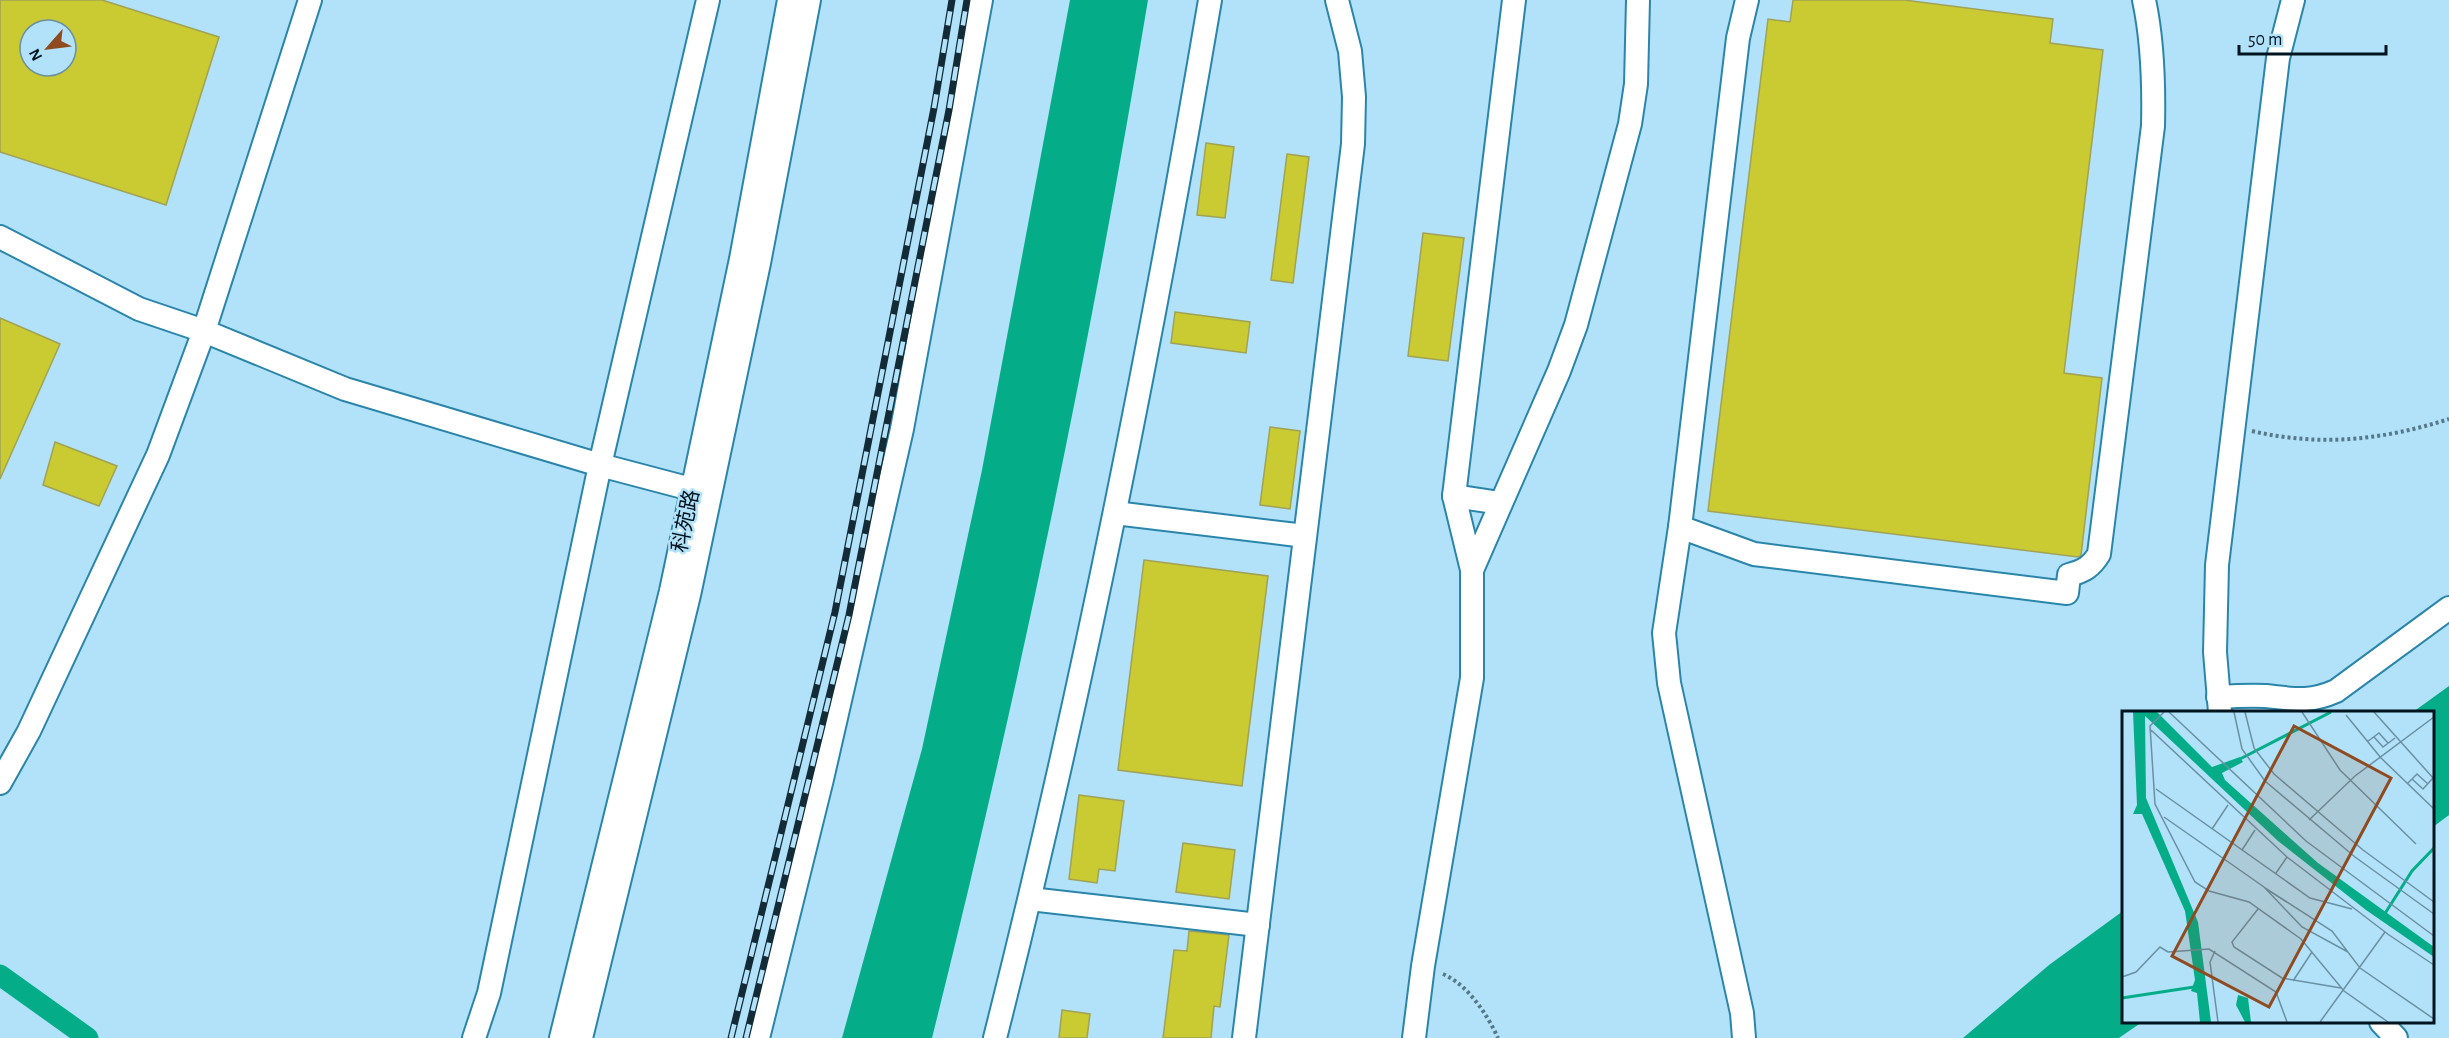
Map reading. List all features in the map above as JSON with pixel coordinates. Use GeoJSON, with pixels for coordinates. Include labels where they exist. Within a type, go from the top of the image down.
{"type":"FeatureCollection","features":[{"type":"Feature","properties":{"kind":"street"},"geometry":{"type":"LineString","coordinates":[[0,783],[29,731],[158,455],[204,331],[310,0]]}},
{"type":"Feature","properties":{"kind":"street"},"geometry":{"type":"LineString","coordinates":[[474,1038],[489,993],[600,465],[708,0]]}},
{"type":"Feature","properties":{"kind":"street","name":"科苑路"},"geometry":{"type":"LineString","coordinates":[[581,1038],[687,606],[702,492],[741,259],[789,0]]}},
{"type":"Feature","properties":{"kind":"street","name":"科苑路"},"geometry":{"type":"LineString","coordinates":[[561,1038],[671,591],[702,492],[759,263],[809,0]]}},
{"type":"Feature","properties":{"kind":"street"},"geometry":{"type":"LineString","coordinates":[[758,1038],[822,779],[902,429],[981,0]]}},
{"type":"Feature","properties":{"kind":"street"},"geometry":{"type":"LineString","coordinates":[[995,1038],[1030,899],[1115,513],[1210,0]]}},
{"type":"Feature","properties":{"kind":"street"},"geometry":{"type":"LineString","coordinates":[[1244,1038],[1353,144],[1354,97],[1350,51],[1337,0]]}},
{"type":"Feature","properties":{"kind":"street"},"geometry":{"type":"LineString","coordinates":[[1414,1038],[1423,966],[1472,678],[1472,570],[1454,496],[1514,0]]}},
{"type":"Feature","properties":{"kind":"street"},"geometry":{"type":"LineString","coordinates":[[1472,570],[1559,372],[1576,325],[1630,124],[1636,84],[1638,0]]}},
{"type":"Feature","properties":{"kind":"street"},"geometry":{"type":"LineString","coordinates":[[1744,1038],[1742,1013],[1665,658],[1664,633],[1680,527],[1738,38],[1747,0]]}},
{"type":"Feature","properties":{"kind":"street"},"geometry":{"type":"LineString","coordinates":[[1680,527],[1754,554],[2067,593],[2069,575],[2083,572],[2092,565],[2098,554],[2153,126],[2154,76],[2149,24],[2144,0]]}},
{"type":"Feature","properties":{"kind":"street"},"geometry":{"type":"LineString","coordinates":[[2293,0],[2278,58],[2215,593],[2219,705],[2253,696],[2302,700],[2319,698],[2336,691],[2449,608]]}},
{"type":"Feature","properties":{"kind":"street"},"geometry":{"type":"LineString","coordinates":[[0,237],[139,309],[204,331],[345,389],[600,465],[702,492]]}},
{"type":"Feature","properties":{"kind":"street"},"geometry":{"type":"LineString","coordinates":[[1454,496],[1500,503]]}},
{"type":"Feature","properties":{"kind":"street"},"geometry":{"type":"LineString","coordinates":[[1115,513],[1305,536]]}},
{"type":"Feature","properties":{"kind":"street"},"geometry":{"type":"LineString","coordinates":[[1030,899],[1258,925]]}},
{"type":"Feature","properties":{"kind":"street"},"geometry":{"type":"LineString","coordinates":[[2382,1023],[2396,1038]]}},
{"type":"Feature","properties":{"kind":"path"},"geometry":{"type":"LineString","coordinates":[[2234,426],[2273,435],[2337,441],[2406,431],[2449,419]]}},
{"type":"Feature","properties":{"kind":"path"},"geometry":{"type":"LineString","coordinates":[[1423,966],[1447,976],[1464,988],[1478,1005],[1498,1038]]}},
{"type":"Feature","properties":{"kind":"shaded area"},"geometry":{"type":"Polygon","coordinates":[[[1070,0],[1148,0],[1102,261],[1023,651],[932,1038],[842,1038],[922,749],[982,470],[1070,0]]]}},
{"type":"Feature","properties":{"kind":"shaded area"},"geometry":{"type":"Polygon","coordinates":[[[2449,686],[2449,815],[2434,826],[2434,711],[2414,711],[2449,686]]]}},
{"type":"Feature","properties":{"kind":"shaded area"},"geometry":{"type":"Polygon","coordinates":[[[2122,912],[2122,1023],[2141,1023],[2119,1038],[1963,1038],[2049,965],[2122,912]]]}},
{"type":"Feature","properties":{"kind":"building"},"geometry":{"type":"Polygon","coordinates":[[[0,0],[102,0],[219,37],[166,205],[0,152],[0,0]]]}},
{"type":"Feature","properties":{"kind":"building"},"geometry":{"type":"Polygon","coordinates":[[[1793,0],[1904,0],[2053,19],[2050,43],[2103,50],[2064,373],[2102,378],[2081,555],[2078,557],[1708,511],[1768,19],[1790,22],[1793,0]]]}},
{"type":"Feature","properties":{"kind":"building"},"geometry":{"type":"Polygon","coordinates":[[[1206,143],[1234,147],[1225,218],[1197,215],[1206,143]]]}},
{"type":"Feature","properties":{"kind":"building"},"geometry":{"type":"Polygon","coordinates":[[[1287,154],[1309,157],[1293,283],[1271,280],[1287,154]]]}},
{"type":"Feature","properties":{"kind":"building"},"geometry":{"type":"Polygon","coordinates":[[[1423,233],[1464,238],[1448,361],[1408,356],[1423,233]]]}},
{"type":"Feature","properties":{"kind":"building"},"geometry":{"type":"Polygon","coordinates":[[[1175,312],[1250,322],[1246,353],[1171,343],[1175,312]]]}},
{"type":"Feature","properties":{"kind":"building"},"geometry":{"type":"Polygon","coordinates":[[[0,318],[60,344],[0,479],[0,318]]]}},
{"type":"Feature","properties":{"kind":"building"},"geometry":{"type":"Polygon","coordinates":[[[1270,427],[1300,431],[1290,509],[1260,505],[1270,427]]]}},
{"type":"Feature","properties":{"kind":"building"},"geometry":{"type":"Polygon","coordinates":[[[55,442],[117,466],[99,506],[43,485],[55,442]]]}},
{"type":"Feature","properties":{"kind":"building"},"geometry":{"type":"Polygon","coordinates":[[[1144,560],[1268,576],[1242,786],[1118,770],[1144,560]]]}},
{"type":"Feature","properties":{"kind":"building"},"geometry":{"type":"Polygon","coordinates":[[[1079,795],[1124,801],[1115,871],[1099,869],[1097,883],[1069,879],[1079,795]]]}},
{"type":"Feature","properties":{"kind":"building"},"geometry":{"type":"Polygon","coordinates":[[[1183,843],[1235,850],[1229,899],[1176,892],[1183,843]]]}},
{"type":"Feature","properties":{"kind":"building"},"geometry":{"type":"Polygon","coordinates":[[[1189,931],[1229,935],[1220,1007],[1214,1006],[1211,1038],[1163,1038],[1174,950],[1187,951],[1189,931]]]}},
{"type":"Feature","properties":{"kind":"building"},"geometry":{"type":"Polygon","coordinates":[[[1062,1010],[1090,1014],[1087,1038],[1059,1038],[1062,1010]]]}},
{"type":"Feature","properties":{"kind":"waterway"},"geometry":{"type":"LineString","coordinates":[[0,975],[88,1038]]}},
{"type":"Feature","properties":{"kind":"railway"},"geometry":{"type":"LineString","coordinates":[[731,1038],[835,612],[934,108],[952,0]]}},
{"type":"Feature","properties":{"kind":"railway"},"geometry":{"type":"LineString","coordinates":[[746,1038],[849,615],[949,110],[967,0]]}}]}
